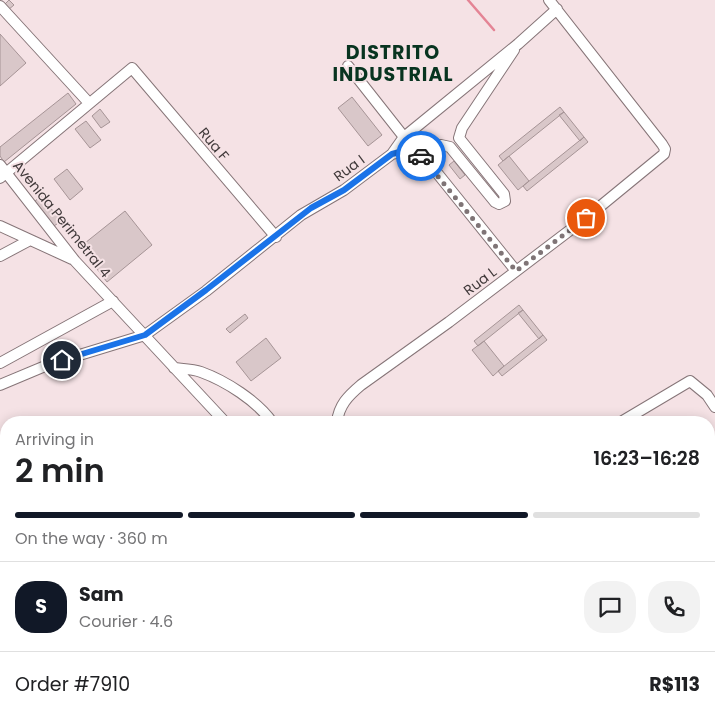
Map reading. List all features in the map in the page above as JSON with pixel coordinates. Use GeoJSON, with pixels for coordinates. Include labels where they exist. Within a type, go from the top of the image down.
{"type":"FeatureCollection","features":[{"type":"Feature","properties":{"kind":"street"},"geometry":{"type":"LineString","coordinates":[[549,0],[557,9]]}},
{"type":"Feature","properties":{"kind":"street"},"geometry":{"type":"LineString","coordinates":[[0,6],[89,103],[2,172]]}},
{"type":"Feature","properties":{"kind":"street","name":"Rua I"},"geometry":{"type":"LineString","coordinates":[[0,385],[50,364],[145,335],[276,237],[311,208],[344,190],[392,154],[404,137],[518,44],[557,9]]}},
{"type":"Feature","properties":{"kind":"street","name":"Rua L"},"geometry":{"type":"LineString","coordinates":[[340,416],[343,403],[360,385],[516,271],[661,158],[665,149],[662,144],[557,9]]}},
{"type":"Feature","properties":{"kind":"street"},"geometry":{"type":"LineString","coordinates":[[413,151],[441,145],[450,148],[495,202],[499,204],[505,201],[504,194],[459,138],[462,128],[518,44]]}},
{"type":"Feature","properties":{"kind":"street"},"geometry":{"type":"LineString","coordinates":[[348,66],[404,137]]}},
{"type":"Feature","properties":{"kind":"street","name":"Rua F"},"geometry":{"type":"LineString","coordinates":[[89,103],[132,68],[276,237]]}},
{"type":"Feature","properties":{"kind":"street"},"geometry":{"type":"LineString","coordinates":[[392,154],[407,150],[413,151],[425,158],[516,271]]}},
{"type":"Feature","properties":{"kind":"street","name":"Avenida Perimetral 4"},"geometry":{"type":"LineString","coordinates":[[2,172],[76,261],[219,416]]}},
{"type":"Feature","properties":{"kind":"street"},"geometry":{"type":"LineString","coordinates":[[0,226],[76,261]]}},
{"type":"Feature","properties":{"kind":"street"},"geometry":{"type":"LineString","coordinates":[[0,256],[30,240]]}},
{"type":"Feature","properties":{"kind":"street"},"geometry":{"type":"LineString","coordinates":[[0,363],[114,301]]}},
{"type":"Feature","properties":{"kind":"street"},"geometry":{"type":"LineString","coordinates":[[174,368],[200,371],[237,390],[267,416]]}},
{"type":"Feature","properties":{"kind":"street"},"geometry":{"type":"LineString","coordinates":[[631,416],[690,381],[707,395],[715,407]]}},
{"type":"Feature","properties":{"kind":"building"},"geometry":{"type":"Polygon","coordinates":[[[9,0],[14,5],[8,10],[4,5],[9,0]]]}},
{"type":"Feature","properties":{"kind":"building"},"geometry":{"type":"Polygon","coordinates":[[[0,34],[26,63],[0,86],[0,34]]]}},
{"type":"Feature","properties":{"kind":"building"},"geometry":{"type":"Polygon","coordinates":[[[68,93],[76,104],[4,162],[0,156],[0,147],[68,93]]]}},
{"type":"Feature","properties":{"kind":"building"},"geometry":{"type":"Polygon","coordinates":[[[352,97],[382,135],[368,146],[338,108],[352,97]]]}},
{"type":"Feature","properties":{"kind":"building"},"geometry":{"type":"Polygon","coordinates":[[[560,107],[564,112],[503,161],[499,156],[560,107]]]}},
{"type":"Feature","properties":{"kind":"building"},"geometry":{"type":"Polygon","coordinates":[[[100,109],[110,122],[101,128],[92,116],[100,109]]]}},
{"type":"Feature","properties":{"kind":"building"},"geometry":{"type":"Polygon","coordinates":[[[564,112],[584,137],[580,141],[559,115],[564,112]]]}},
{"type":"Feature","properties":{"kind":"building"},"geometry":{"type":"Polygon","coordinates":[[[86,121],[101,140],[90,148],[75,129],[86,121]]]}},
{"type":"Feature","properties":{"kind":"building"},"geometry":{"type":"Polygon","coordinates":[[[584,137],[588,142],[527,191],[523,186],[584,137]]]}},
{"type":"Feature","properties":{"kind":"building"},"geometry":{"type":"Polygon","coordinates":[[[509,156],[529,181],[518,190],[498,165],[509,156]]]}},
{"type":"Feature","properties":{"kind":"building"},"geometry":{"type":"Polygon","coordinates":[[[454,161],[465,175],[460,179],[449,165],[454,161]]]}},
{"type":"Feature","properties":{"kind":"building"},"geometry":{"type":"Polygon","coordinates":[[[67,169],[83,189],[70,200],[54,179],[67,169]]]}},
{"type":"Feature","properties":{"kind":"building"},"geometry":{"type":"Polygon","coordinates":[[[41,196],[61,221],[54,226],[34,202],[41,196]]]}},
{"type":"Feature","properties":{"kind":"building"},"geometry":{"type":"Polygon","coordinates":[[[125,211],[152,245],[107,282],[80,247],[125,211]]]}},
{"type":"Feature","properties":{"kind":"building"},"geometry":{"type":"Polygon","coordinates":[[[519,305],[523,310],[478,346],[474,341],[519,305]]]}},
{"type":"Feature","properties":{"kind":"building"},"geometry":{"type":"Polygon","coordinates":[[[523,310],[543,335],[539,339],[518,313],[523,310]]]}},
{"type":"Feature","properties":{"kind":"building"},"geometry":{"type":"Polygon","coordinates":[[[245,314],[248,318],[230,333],[226,329],[245,314]]]}},
{"type":"Feature","properties":{"kind":"building"},"geometry":{"type":"Polygon","coordinates":[[[543,335],[547,340],[502,376],[498,371],[543,335]]]}},
{"type":"Feature","properties":{"kind":"building"},"geometry":{"type":"Polygon","coordinates":[[[266,338],[281,358],[251,381],[236,362],[266,338]]]}},
{"type":"Feature","properties":{"kind":"building"},"geometry":{"type":"Polygon","coordinates":[[[484,341],[504,366],[493,376],[472,350],[484,341]]]}},
{"type":"Feature","properties":{"kind":"waterway"},"geometry":{"type":"LineString","coordinates":[[468,0],[494,30]]}},
{"type":"Feature","properties":{"kind":"way so far"},"geometry":{"type":"LineString","coordinates":[[421,156],[425,158],[516,271],[586,218]]}},
{"type":"Feature","properties":{"kind":"district","name":"DISTRITO INDUSTRIAL"},"geometry":{"type":"Point","coordinates":[393,63]}},
{"type":"Feature","properties":{"kind":"route"},"geometry":{"type":"LineString","coordinates":[[62,360],[145,335],[276,237],[301,215],[344,190],[392,154],[407,150],[421,156]]}}]}
